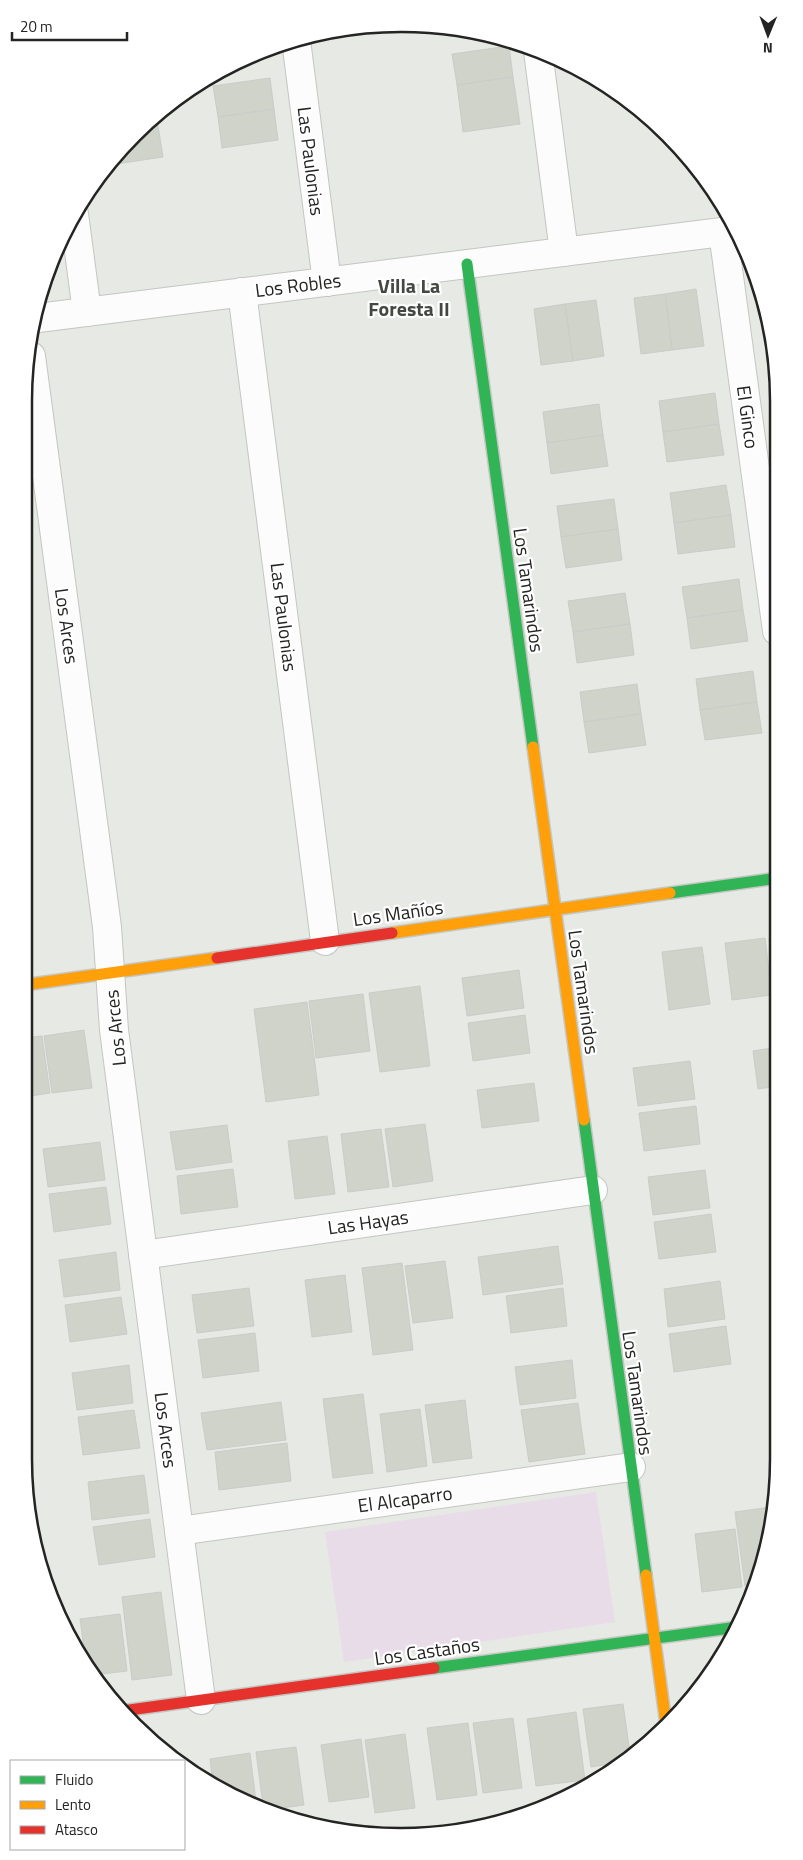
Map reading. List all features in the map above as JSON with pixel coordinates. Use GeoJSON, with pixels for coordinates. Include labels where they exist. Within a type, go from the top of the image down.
{"type":"FeatureCollection","features":[{"type":"Feature","properties":{"kind":"street","name":"Las Paulonias"},"geometry":{"type":"LineString","coordinates":[[297,48],[327,282]]}},
{"type":"Feature","properties":{"kind":"street"},"geometry":{"type":"LineString","coordinates":[[539,59],[564,252]]}},
{"type":"Feature","properties":{"kind":"street"},"geometry":{"type":"LineString","coordinates":[[76,229],[87,312]]}},
{"type":"Feature","properties":{"kind":"street","name":"Los Robles"},"geometry":{"type":"LineString","coordinates":[[43,317],[728,231]]}},
{"type":"Feature","properties":{"kind":"street","name":"El Ginco"},"geometry":{"type":"LineString","coordinates":[[730,235],[770,571]]}},
{"type":"Feature","properties":{"kind":"street","name":"Los Tamarindos"},"geometry":{"type":"LineString","coordinates":[[467,264],[665,1716]]}},
{"type":"Feature","properties":{"kind":"street","name":"Las Paulonias"},"geometry":{"type":"LineString","coordinates":[[242,292],[325,941]]}},
{"type":"Feature","properties":{"kind":"street","name":"Los Arces"},"geometry":{"type":"LineString","coordinates":[[33,374],[107,927],[114,1030],[201,1700]]}},
{"type":"Feature","properties":{"kind":"street","name":"Los Mañíos"},"geometry":{"type":"LineString","coordinates":[[32,984],[555,908],[770,879]]}},
{"type":"Feature","properties":{"kind":"street","name":"Las Hayas"},"geometry":{"type":"LineString","coordinates":[[143,1255],[593,1190]]}},
{"type":"Feature","properties":{"kind":"street","name":"El Alcaparro"},"geometry":{"type":"LineString","coordinates":[[179,1531],[631,1468]]}},
{"type":"Feature","properties":{"kind":"street","name":"Los Castaños"},"geometry":{"type":"LineString","coordinates":[[132,1710],[729,1628]]}},
{"type":"Feature","properties":{"kind":"shaded area"},"geometry":{"type":"Polygon","coordinates":[[[596,1492],[615,1622],[344,1662],[325,1532],[596,1492]]]}},
{"type":"Feature","properties":{"kind":"building"},"geometry":{"type":"Polygon","coordinates":[[[503,47],[509,49],[513,77],[457,85],[452,54],[503,47]]]}},
{"type":"Feature","properties":{"kind":"building"},"geometry":{"type":"Polygon","coordinates":[[[513,77],[520,124],[463,132],[457,85],[513,77]]]}},
{"type":"Feature","properties":{"kind":"building"},"geometry":{"type":"Polygon","coordinates":[[[270,78],[274,109],[218,117],[213,86],[270,78]]]}},
{"type":"Feature","properties":{"kind":"building"},"geometry":{"type":"Polygon","coordinates":[[[274,109],[278,140],[222,148],[218,117],[274,109]]]}},
{"type":"Feature","properties":{"kind":"building"},"geometry":{"type":"Polygon","coordinates":[[[158,126],[163,157],[120,163],[124,158],[158,126]]]}},
{"type":"Feature","properties":{"kind":"building"},"geometry":{"type":"Polygon","coordinates":[[[696,289],[704,346],[672,350],[665,294],[696,289]]]}},
{"type":"Feature","properties":{"kind":"building"},"geometry":{"type":"Polygon","coordinates":[[[665,294],[672,350],[641,354],[634,298],[665,294]]]}},
{"type":"Feature","properties":{"kind":"building"},"geometry":{"type":"Polygon","coordinates":[[[596,300],[604,356],[573,361],[565,304],[596,300]]]}},
{"type":"Feature","properties":{"kind":"building"},"geometry":{"type":"Polygon","coordinates":[[[565,304],[573,361],[541,365],[534,309],[565,304]]]}},
{"type":"Feature","properties":{"kind":"building"},"geometry":{"type":"Polygon","coordinates":[[[715,393],[719,424],[663,432],[659,401],[715,393]]]}},
{"type":"Feature","properties":{"kind":"building"},"geometry":{"type":"Polygon","coordinates":[[[599,404],[603,435],[547,443],[543,412],[599,404]]]}},
{"type":"Feature","properties":{"kind":"building"},"geometry":{"type":"Polygon","coordinates":[[[719,424],[724,455],[667,462],[663,432],[719,424]]]}},
{"type":"Feature","properties":{"kind":"building"},"geometry":{"type":"Polygon","coordinates":[[[603,435],[608,466],[551,474],[547,443],[603,435]]]}},
{"type":"Feature","properties":{"kind":"building"},"geometry":{"type":"Polygon","coordinates":[[[726,485],[731,515],[674,523],[670,493],[726,485]]]}},
{"type":"Feature","properties":{"kind":"building"},"geometry":{"type":"Polygon","coordinates":[[[614,499],[618,529],[561,537],[557,506],[614,499]]]}},
{"type":"Feature","properties":{"kind":"building"},"geometry":{"type":"Polygon","coordinates":[[[731,515],[735,547],[678,554],[674,523],[731,515]]]}},
{"type":"Feature","properties":{"kind":"building"},"geometry":{"type":"Polygon","coordinates":[[[618,529],[622,560],[566,568],[561,537],[618,529]]]}},
{"type":"Feature","properties":{"kind":"building"},"geometry":{"type":"Polygon","coordinates":[[[739,579],[743,610],[687,618],[682,587],[739,579]]]}},
{"type":"Feature","properties":{"kind":"building"},"geometry":{"type":"Polygon","coordinates":[[[625,593],[630,624],[573,632],[568,601],[625,593]]]}},
{"type":"Feature","properties":{"kind":"building"},"geometry":{"type":"Polygon","coordinates":[[[743,610],[748,641],[691,649],[687,618],[743,610]]]}},
{"type":"Feature","properties":{"kind":"building"},"geometry":{"type":"Polygon","coordinates":[[[630,624],[634,655],[577,663],[573,632],[630,624]]]}},
{"type":"Feature","properties":{"kind":"building"},"geometry":{"type":"Polygon","coordinates":[[[753,671],[757,702],[700,710],[696,679],[753,671]]]}},
{"type":"Feature","properties":{"kind":"building"},"geometry":{"type":"Polygon","coordinates":[[[637,684],[641,714],[584,722],[580,692],[637,684]]]}},
{"type":"Feature","properties":{"kind":"building"},"geometry":{"type":"Polygon","coordinates":[[[757,702],[762,733],[705,740],[700,710],[757,702]]]}},
{"type":"Feature","properties":{"kind":"building"},"geometry":{"type":"Polygon","coordinates":[[[641,714],[646,745],[589,753],[584,722],[641,714]]]}},
{"type":"Feature","properties":{"kind":"building"},"geometry":{"type":"Polygon","coordinates":[[[765,938],[770,995],[732,1000],[725,943],[765,938]]]}},
{"type":"Feature","properties":{"kind":"building"},"geometry":{"type":"Polygon","coordinates":[[[702,947],[710,1004],[669,1010],[662,952],[702,947]]]}},
{"type":"Feature","properties":{"kind":"building"},"geometry":{"type":"Polygon","coordinates":[[[519,970],[524,1008],[467,1016],[462,978],[519,970]]]}},
{"type":"Feature","properties":{"kind":"building"},"geometry":{"type":"Polygon","coordinates":[[[420,986],[430,1066],[380,1072],[369,993],[420,986]]]}},
{"type":"Feature","properties":{"kind":"building"},"geometry":{"type":"Polygon","coordinates":[[[363,994],[370,1051],[316,1058],[309,1001],[363,994]]]}},
{"type":"Feature","properties":{"kind":"building"},"geometry":{"type":"Polygon","coordinates":[[[307,1002],[319,1095],[266,1102],[254,1009],[307,1002]]]}},
{"type":"Feature","properties":{"kind":"building"},"geometry":{"type":"Polygon","coordinates":[[[525,1015],[530,1053],[473,1061],[468,1023],[525,1015]]]}},
{"type":"Feature","properties":{"kind":"building"},"geometry":{"type":"Polygon","coordinates":[[[84,1030],[92,1088],[52,1093],[44,1036],[84,1030]]]}},
{"type":"Feature","properties":{"kind":"building"},"geometry":{"type":"Polygon","coordinates":[[[42,1036],[50,1093],[32,1096],[32,1037],[42,1036]]]}},
{"type":"Feature","properties":{"kind":"building"},"geometry":{"type":"Polygon","coordinates":[[[770,1048],[770,1087],[758,1089],[753,1051],[770,1048]]]}},
{"type":"Feature","properties":{"kind":"building"},"geometry":{"type":"Polygon","coordinates":[[[690,1061],[695,1099],[638,1106],[633,1068],[690,1061]]]}},
{"type":"Feature","properties":{"kind":"building"},"geometry":{"type":"Polygon","coordinates":[[[534,1083],[539,1121],[482,1128],[477,1090],[534,1083]]]}},
{"type":"Feature","properties":{"kind":"building"},"geometry":{"type":"Polygon","coordinates":[[[696,1106],[700,1144],[644,1151],[639,1113],[696,1106]]]}},
{"type":"Feature","properties":{"kind":"building"},"geometry":{"type":"Polygon","coordinates":[[[425,1124],[433,1181],[393,1187],[385,1129],[425,1124]]]}},
{"type":"Feature","properties":{"kind":"building"},"geometry":{"type":"Polygon","coordinates":[[[227,1125],[232,1162],[176,1170],[170,1132],[227,1125]]]}},
{"type":"Feature","properties":{"kind":"building"},"geometry":{"type":"Polygon","coordinates":[[[381,1129],[389,1187],[348,1192],[341,1134],[381,1129]]]}},
{"type":"Feature","properties":{"kind":"building"},"geometry":{"type":"Polygon","coordinates":[[[327,1136],[335,1194],[295,1199],[288,1141],[327,1136]]]}},
{"type":"Feature","properties":{"kind":"building"},"geometry":{"type":"Polygon","coordinates":[[[100,1142],[105,1180],[48,1187],[43,1149],[100,1142]]]}},
{"type":"Feature","properties":{"kind":"building"},"geometry":{"type":"Polygon","coordinates":[[[233,1169],[238,1207],[181,1214],[177,1176],[233,1169]]]}},
{"type":"Feature","properties":{"kind":"building"},"geometry":{"type":"Polygon","coordinates":[[[705,1170],[710,1208],[653,1215],[648,1177],[705,1170]]]}},
{"type":"Feature","properties":{"kind":"building"},"geometry":{"type":"Polygon","coordinates":[[[106,1187],[111,1224],[54,1232],[49,1194],[106,1187]]]}},
{"type":"Feature","properties":{"kind":"building"},"geometry":{"type":"Polygon","coordinates":[[[711,1214],[716,1252],[659,1259],[654,1222],[711,1214]]]}},
{"type":"Feature","properties":{"kind":"building"},"geometry":{"type":"Polygon","coordinates":[[[558,1246],[563,1284],[483,1295],[478,1257],[558,1246]]]}},
{"type":"Feature","properties":{"kind":"building"},"geometry":{"type":"Polygon","coordinates":[[[116,1252],[120,1290],[64,1297],[59,1260],[116,1252]]]}},
{"type":"Feature","properties":{"kind":"building"},"geometry":{"type":"Polygon","coordinates":[[[445,1261],[453,1318],[413,1323],[405,1266],[445,1261]]]}},
{"type":"Feature","properties":{"kind":"building"},"geometry":{"type":"Polygon","coordinates":[[[402,1263],[413,1350],[373,1355],[362,1268],[402,1263]]]}},
{"type":"Feature","properties":{"kind":"building"},"geometry":{"type":"Polygon","coordinates":[[[345,1275],[352,1332],[312,1337],[305,1280],[345,1275]]]}},
{"type":"Feature","properties":{"kind":"building"},"geometry":{"type":"Polygon","coordinates":[[[720,1281],[725,1319],[668,1327],[664,1289],[720,1281]]]}},
{"type":"Feature","properties":{"kind":"building"},"geometry":{"type":"Polygon","coordinates":[[[249,1288],[254,1326],[197,1333],[192,1295],[249,1288]]]}},
{"type":"Feature","properties":{"kind":"building"},"geometry":{"type":"Polygon","coordinates":[[[563,1288],[567,1326],[511,1333],[506,1296],[563,1288]]]}},
{"type":"Feature","properties":{"kind":"building"},"geometry":{"type":"Polygon","coordinates":[[[121,1297],[127,1334],[70,1342],[65,1305],[121,1297]]]}},
{"type":"Feature","properties":{"kind":"building"},"geometry":{"type":"Polygon","coordinates":[[[726,1326],[731,1364],[674,1372],[669,1334],[726,1326]]]}},
{"type":"Feature","properties":{"kind":"building"},"geometry":{"type":"Polygon","coordinates":[[[255,1333],[259,1371],[203,1378],[198,1340],[255,1333]]]}},
{"type":"Feature","properties":{"kind":"building"},"geometry":{"type":"Polygon","coordinates":[[[572,1360],[576,1398],[520,1405],[515,1367],[572,1360]]]}},
{"type":"Feature","properties":{"kind":"building"},"geometry":{"type":"Polygon","coordinates":[[[129,1365],[133,1403],[77,1410],[72,1373],[129,1365]]]}},
{"type":"Feature","properties":{"kind":"building"},"geometry":{"type":"Polygon","coordinates":[[[363,1394],[373,1473],[333,1478],[323,1399],[363,1394]]]}},
{"type":"Feature","properties":{"kind":"building"},"geometry":{"type":"Polygon","coordinates":[[[465,1400],[472,1458],[433,1463],[425,1405],[465,1400]]]}},
{"type":"Feature","properties":{"kind":"building"},"geometry":{"type":"Polygon","coordinates":[[[281,1402],[286,1440],[207,1450],[201,1413],[281,1402]]]}},
{"type":"Feature","properties":{"kind":"building"},"geometry":{"type":"Polygon","coordinates":[[[578,1403],[585,1454],[529,1462],[521,1410],[578,1403]]]}},
{"type":"Feature","properties":{"kind":"building"},"geometry":{"type":"Polygon","coordinates":[[[420,1409],[427,1466],[387,1472],[380,1414],[420,1409]]]}},
{"type":"Feature","properties":{"kind":"building"},"geometry":{"type":"Polygon","coordinates":[[[134,1410],[140,1448],[83,1455],[78,1417],[134,1410]]]}},
{"type":"Feature","properties":{"kind":"building"},"geometry":{"type":"Polygon","coordinates":[[[287,1443],[291,1481],[219,1490],[215,1452],[287,1443]]]}},
{"type":"Feature","properties":{"kind":"building"},"geometry":{"type":"Polygon","coordinates":[[[144,1475],[149,1513],[92,1520],[88,1482],[144,1475]]]}},
{"type":"Feature","properties":{"kind":"building"},"geometry":{"type":"Polygon","coordinates":[[[767,1508],[758,1554],[748,1586],[745,1586],[735,1512],[767,1508]]]}},
{"type":"Feature","properties":{"kind":"building"},"geometry":{"type":"Polygon","coordinates":[[[150,1519],[155,1557],[99,1565],[93,1527],[150,1519]]]}},
{"type":"Feature","properties":{"kind":"building"},"geometry":{"type":"Polygon","coordinates":[[[735,1529],[742,1587],[702,1592],[695,1534],[735,1529]]]}},
{"type":"Feature","properties":{"kind":"building"},"geometry":{"type":"Polygon","coordinates":[[[161,1592],[172,1675],[132,1680],[122,1597],[161,1592]]]}},
{"type":"Feature","properties":{"kind":"building"},"geometry":{"type":"Polygon","coordinates":[[[120,1614],[127,1671],[102,1674],[84,1646],[80,1619],[120,1614]]]}},
{"type":"Feature","properties":{"kind":"building"},"geometry":{"type":"Polygon","coordinates":[[[623,1704],[629,1748],[608,1765],[591,1767],[583,1709],[623,1704]]]}},
{"type":"Feature","properties":{"kind":"building"},"geometry":{"type":"Polygon","coordinates":[[[576,1712],[585,1779],[536,1786],[527,1719],[576,1712]]]}},
{"type":"Feature","properties":{"kind":"building"},"geometry":{"type":"Polygon","coordinates":[[[513,1718],[522,1788],[483,1793],[473,1723],[513,1718]]]}},
{"type":"Feature","properties":{"kind":"building"},"geometry":{"type":"Polygon","coordinates":[[[468,1723],[477,1795],[437,1800],[427,1728],[468,1723]]]}},
{"type":"Feature","properties":{"kind":"building"},"geometry":{"type":"Polygon","coordinates":[[[405,1734],[415,1808],[375,1813],[365,1740],[405,1734]]]}},
{"type":"Feature","properties":{"kind":"building"},"geometry":{"type":"Polygon","coordinates":[[[361,1739],[369,1797],[329,1802],[321,1745],[361,1739]]]}},
{"type":"Feature","properties":{"kind":"building"},"geometry":{"type":"Polygon","coordinates":[[[296,1747],[304,1805],[283,1808],[262,1800],[256,1752],[296,1747]]]}},
{"type":"Feature","properties":{"kind":"building"},"geometry":{"type":"Polygon","coordinates":[[[250,1753],[255,1797],[212,1775],[210,1759],[250,1753]]]}},
{"type":"Feature","properties":{"kind":"traffic: fast"},"geometry":{"type":"LineString","coordinates":[[467,264],[533,747]]}},
{"type":"Feature","properties":{"kind":"traffic: fast"},"geometry":{"type":"LineString","coordinates":[[670,893],[770,879]]}},
{"type":"Feature","properties":{"kind":"traffic: fast"},"geometry":{"type":"LineString","coordinates":[[584,1120],[646,1575]]}},
{"type":"Feature","properties":{"kind":"traffic: fast"},"geometry":{"type":"LineString","coordinates":[[434,1668],[729,1628]]}},
{"type":"Feature","properties":{"kind":"traffic: slow"},"geometry":{"type":"LineString","coordinates":[[533,747],[584,1120]]}},
{"type":"Feature","properties":{"kind":"traffic: slow"},"geometry":{"type":"LineString","coordinates":[[392,933],[670,893]]}},
{"type":"Feature","properties":{"kind":"traffic: slow"},"geometry":{"type":"LineString","coordinates":[[32,984],[217,958]]}},
{"type":"Feature","properties":{"kind":"traffic: slow"},"geometry":{"type":"LineString","coordinates":[[646,1575],[665,1716]]}},
{"type":"Feature","properties":{"kind":"traffic: jam"},"geometry":{"type":"LineString","coordinates":[[217,958],[392,933]]}},
{"type":"Feature","properties":{"kind":"traffic: jam"},"geometry":{"type":"LineString","coordinates":[[132,1710],[434,1668]]}},
{"type":"Feature","properties":{"kind":"district","name":"Villa La Foresta II"},"geometry":{"type":"Point","coordinates":[409,298]}}]}
